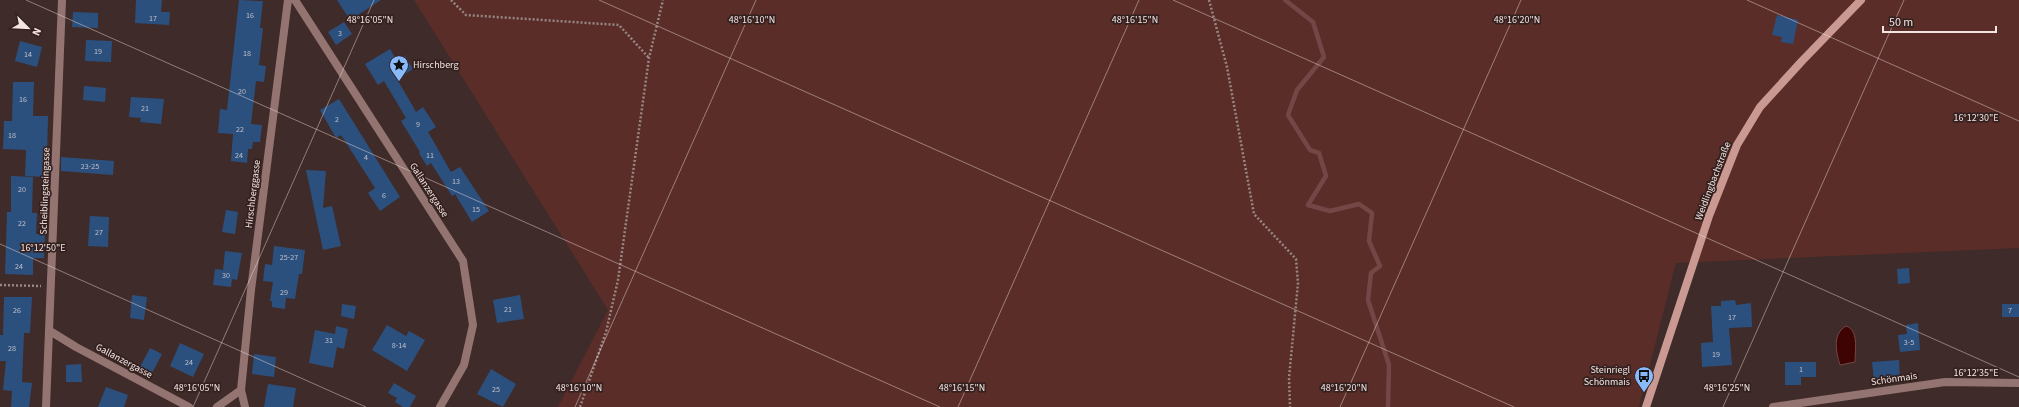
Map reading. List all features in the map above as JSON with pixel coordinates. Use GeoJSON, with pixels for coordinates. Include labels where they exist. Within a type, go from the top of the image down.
{"type":"FeatureCollection","features":[{"type":"Feature","properties":{"kind":"main road","name":"Weidlingbachstraße"},"geometry":{"type":"LineString","coordinates":[[1646,407],[1709,216],[1737,145],[1760,107],[1861,0]]}},
{"type":"Feature","properties":{"kind":"street","name":"Scheiblingsteingasse"},"geometry":{"type":"LineString","coordinates":[[46,407],[52,286],[62,0]]}},
{"type":"Feature","properties":{"kind":"street","name":"Hirschberggasse"},"geometry":{"type":"LineString","coordinates":[[245,407],[241,390],[254,266],[288,0]]}},
{"type":"Feature","properties":{"kind":"street","name":"Gallanzergasse"},"geometry":{"type":"LineString","coordinates":[[295,0],[463,261],[473,325],[464,365],[440,407]]}},
{"type":"Feature","properties":{"kind":"street","name":"Gallanzergasse"},"geometry":{"type":"LineString","coordinates":[[50,331],[76,347],[189,407]]}},
{"type":"Feature","properties":{"kind":"street","name":"Schönmais"},"geometry":{"type":"LineString","coordinates":[[1773,407],[1945,382],[2019,383]]}},
{"type":"Feature","properties":{"kind":"street"},"geometry":{"type":"LineString","coordinates":[[217,407],[241,390]]}},
{"type":"Feature","properties":{"kind":"path"},"geometry":{"type":"LineString","coordinates":[[451,0],[466,15],[620,25],[649,58]]}},
{"type":"Feature","properties":{"kind":"path"},"geometry":{"type":"LineString","coordinates":[[580,407],[606,332],[618,280],[649,58],[663,0]]}},
{"type":"Feature","properties":{"kind":"path"},"geometry":{"type":"LineString","coordinates":[[1208,0],[1227,67],[1254,214],[1296,259],[1298,283],[1289,378],[1290,407]]}},
{"type":"Feature","properties":{"kind":"path"},"geometry":{"type":"LineString","coordinates":[[0,285],[52,286]]}},
{"type":"Feature","properties":{"kind":"shaded area"},"geometry":{"type":"Polygon","coordinates":[[[414,0],[2019,0],[2019,248],[1676,263],[1639,407],[558,407],[608,310],[414,0]]]}},
{"type":"Feature","properties":{"kind":"shaded area"},"geometry":{"type":"Polygon","coordinates":[[[1846,326],[1850,328],[1855,336],[1855,362],[1840,365],[1836,344],[1839,334],[1846,326]]]}},
{"type":"Feature","properties":{"kind":"building"},"geometry":{"type":"Polygon","coordinates":[[[136,0],[162,0],[161,12],[170,12],[169,25],[135,23],[136,0]]]}},
{"type":"Feature","properties":{"kind":"building"},"geometry":{"type":"Polygon","coordinates":[[[239,0],[263,1],[260,28],[263,28],[259,65],[266,66],[264,82],[256,81],[251,124],[262,125],[260,142],[253,142],[252,149],[248,149],[247,163],[231,161],[233,134],[218,133],[220,109],[227,110],[239,0]]]}},
{"type":"Feature","properties":{"kind":"building"},"geometry":{"type":"Polygon","coordinates":[[[337,0],[381,0],[350,20],[337,0]]]}},
{"type":"Feature","properties":{"kind":"building"},"geometry":{"type":"Polygon","coordinates":[[[73,12],[98,13],[98,28],[72,27],[73,12]]]}},
{"type":"Feature","properties":{"kind":"building"},"geometry":{"type":"Polygon","coordinates":[[[1777,15],[1798,20],[1793,44],[1781,42],[1782,37],[1772,35],[1777,15]]]}},
{"type":"Feature","properties":{"kind":"building"},"geometry":{"type":"Polygon","coordinates":[[[344,22],[352,34],[336,45],[328,32],[344,22]]]}},
{"type":"Feature","properties":{"kind":"building"},"geometry":{"type":"Polygon","coordinates":[[[86,40],[112,41],[111,62],[85,61],[86,40]]]}},
{"type":"Feature","properties":{"kind":"building"},"geometry":{"type":"Polygon","coordinates":[[[20,41],[42,47],[37,67],[15,61],[20,41]]]}},
{"type":"Feature","properties":{"kind":"building"},"geometry":{"type":"Polygon","coordinates":[[[390,49],[397,61],[405,56],[413,69],[397,79],[416,112],[423,107],[436,127],[428,132],[451,172],[460,167],[489,211],[472,222],[455,194],[452,196],[431,163],[427,166],[401,121],[406,118],[384,81],[378,85],[365,64],[390,49]]]}},
{"type":"Feature","properties":{"kind":"building"},"geometry":{"type":"Polygon","coordinates":[[[13,82],[34,82],[33,116],[48,116],[47,156],[50,156],[50,170],[46,170],[46,177],[25,176],[26,150],[3,149],[4,121],[12,121],[13,82]]]}},
{"type":"Feature","properties":{"kind":"building"},"geometry":{"type":"Polygon","coordinates":[[[84,86],[106,88],[105,102],[83,100],[84,86]]]}},
{"type":"Feature","properties":{"kind":"building"},"geometry":{"type":"Polygon","coordinates":[[[131,97],[164,99],[161,124],[140,122],[141,118],[129,117],[131,97]]]}},
{"type":"Feature","properties":{"kind":"building"},"geometry":{"type":"Polygon","coordinates":[[[339,99],[400,197],[380,211],[368,193],[375,188],[341,135],[336,138],[320,110],[339,99]]]}},
{"type":"Feature","properties":{"kind":"building"},"geometry":{"type":"Polygon","coordinates":[[[61,157],[114,161],[113,175],[61,171],[61,157]]]}},
{"type":"Feature","properties":{"kind":"building"},"geometry":{"type":"Polygon","coordinates":[[[306,170],[326,171],[323,208],[332,206],[341,246],[323,250],[306,170]]]}},
{"type":"Feature","properties":{"kind":"building"},"geometry":{"type":"Polygon","coordinates":[[[11,176],[33,177],[32,213],[37,213],[36,234],[45,234],[44,258],[33,258],[33,275],[5,274],[7,212],[11,212],[11,176]]]}},
{"type":"Feature","properties":{"kind":"building"},"geometry":{"type":"Polygon","coordinates":[[[226,210],[238,212],[235,234],[222,232],[226,210]]]}},
{"type":"Feature","properties":{"kind":"building"},"geometry":{"type":"Polygon","coordinates":[[[90,216],[109,217],[108,247],[88,246],[90,216]]]}},
{"type":"Feature","properties":{"kind":"building"},"geometry":{"type":"Polygon","coordinates":[[[274,246],[305,250],[302,274],[299,274],[295,299],[286,298],[285,309],[272,307],[272,301],[270,301],[273,282],[263,281],[265,264],[272,265],[274,246]]]}},
{"type":"Feature","properties":{"kind":"building"},"geometry":{"type":"Polygon","coordinates":[[[225,251],[242,253],[237,280],[232,279],[231,287],[213,285],[215,269],[223,270],[225,251]]]}},
{"type":"Feature","properties":{"kind":"building"},"geometry":{"type":"Polygon","coordinates":[[[1909,268],[1910,283],[1898,284],[1897,269],[1909,268]]]}},
{"type":"Feature","properties":{"kind":"building"},"geometry":{"type":"Polygon","coordinates":[[[132,295],[147,297],[144,320],[130,318],[132,295]]]}},
{"type":"Feature","properties":{"kind":"building"},"geometry":{"type":"Polygon","coordinates":[[[520,295],[524,319],[497,323],[493,300],[520,295]]]}},
{"type":"Feature","properties":{"kind":"building"},"geometry":{"type":"Polygon","coordinates":[[[4,297],[32,297],[30,333],[24,333],[22,382],[32,383],[29,407],[11,407],[12,391],[3,390],[6,361],[0,361],[0,335],[3,335],[4,297]]]}},
{"type":"Feature","properties":{"kind":"building"},"geometry":{"type":"Polygon","coordinates":[[[1735,300],[1736,305],[1751,303],[1752,327],[1729,328],[1732,365],[1702,367],[1701,343],[1713,342],[1711,306],[1721,306],[1721,301],[1735,300]]]}},
{"type":"Feature","properties":{"kind":"building"},"geometry":{"type":"Polygon","coordinates":[[[342,304],[356,306],[354,319],[341,316],[342,304]]]}},
{"type":"Feature","properties":{"kind":"building"},"geometry":{"type":"Polygon","coordinates":[[[2002,304],[2019,304],[2019,317],[2002,317],[2002,304]]]}},
{"type":"Feature","properties":{"kind":"building"},"geometry":{"type":"Polygon","coordinates":[[[1918,323],[1920,350],[1900,352],[1898,335],[1907,334],[1906,325],[1918,323]]]}},
{"type":"Feature","properties":{"kind":"building"},"geometry":{"type":"Polygon","coordinates":[[[387,325],[406,336],[409,331],[425,340],[407,371],[372,350],[387,325]]]}},
{"type":"Feature","properties":{"kind":"building"},"geometry":{"type":"Polygon","coordinates":[[[336,326],[348,329],[344,349],[337,347],[333,368],[309,363],[315,330],[335,334],[336,326]]]}},
{"type":"Feature","properties":{"kind":"building"},"geometry":{"type":"Polygon","coordinates":[[[180,343],[204,354],[193,377],[170,366],[180,343]]]}},
{"type":"Feature","properties":{"kind":"building"},"geometry":{"type":"Polygon","coordinates":[[[150,348],[162,354],[151,375],[139,369],[150,348]]]}},
{"type":"Feature","properties":{"kind":"building"},"geometry":{"type":"Polygon","coordinates":[[[254,354],[276,357],[274,377],[252,374],[254,354]]]}},
{"type":"Feature","properties":{"kind":"building"},"geometry":{"type":"Polygon","coordinates":[[[1899,360],[1900,379],[1874,381],[1872,362],[1899,360]]]}},
{"type":"Feature","properties":{"kind":"building"},"geometry":{"type":"Polygon","coordinates":[[[1785,362],[1816,362],[1816,377],[1801,377],[1801,385],[1785,385],[1785,362]]]}},
{"type":"Feature","properties":{"kind":"building"},"geometry":{"type":"Polygon","coordinates":[[[81,364],[82,382],[66,382],[66,365],[81,364]]]}},
{"type":"Feature","properties":{"kind":"building"},"geometry":{"type":"Polygon","coordinates":[[[491,369],[516,384],[503,407],[477,394],[491,369]]]}},
{"type":"Feature","properties":{"kind":"building"},"geometry":{"type":"Polygon","coordinates":[[[394,383],[416,396],[410,407],[403,407],[395,402],[397,398],[388,393],[394,383]]]}},
{"type":"Feature","properties":{"kind":"building"},"geometry":{"type":"Polygon","coordinates":[[[268,384],[296,388],[293,407],[264,407],[268,384]]]}},
{"type":"Feature","properties":{"kind":"building"},"geometry":{"type":"Polygon","coordinates":[[[106,387],[128,395],[124,407],[98,407],[106,387]]]}},
{"type":"Feature","properties":{"kind":"waterway"},"geometry":{"type":"LineString","coordinates":[[1285,0],[1313,22],[1324,57],[1297,90],[1288,115],[1310,150],[1319,153],[1326,176],[1308,205],[1330,211],[1359,204],[1372,213],[1369,241],[1380,266],[1371,273],[1368,300],[1389,365],[1388,407]]}},
{"type":"Feature","properties":{"kind":"place","name":"Hirschberg"},"geometry":{"type":"Point","coordinates":[399,82]}},
{"type":"Feature","properties":{"kind":"place","name":"Steinriegl Schönmais"},"geometry":{"type":"Point","coordinates":[1644,393]}}]}
